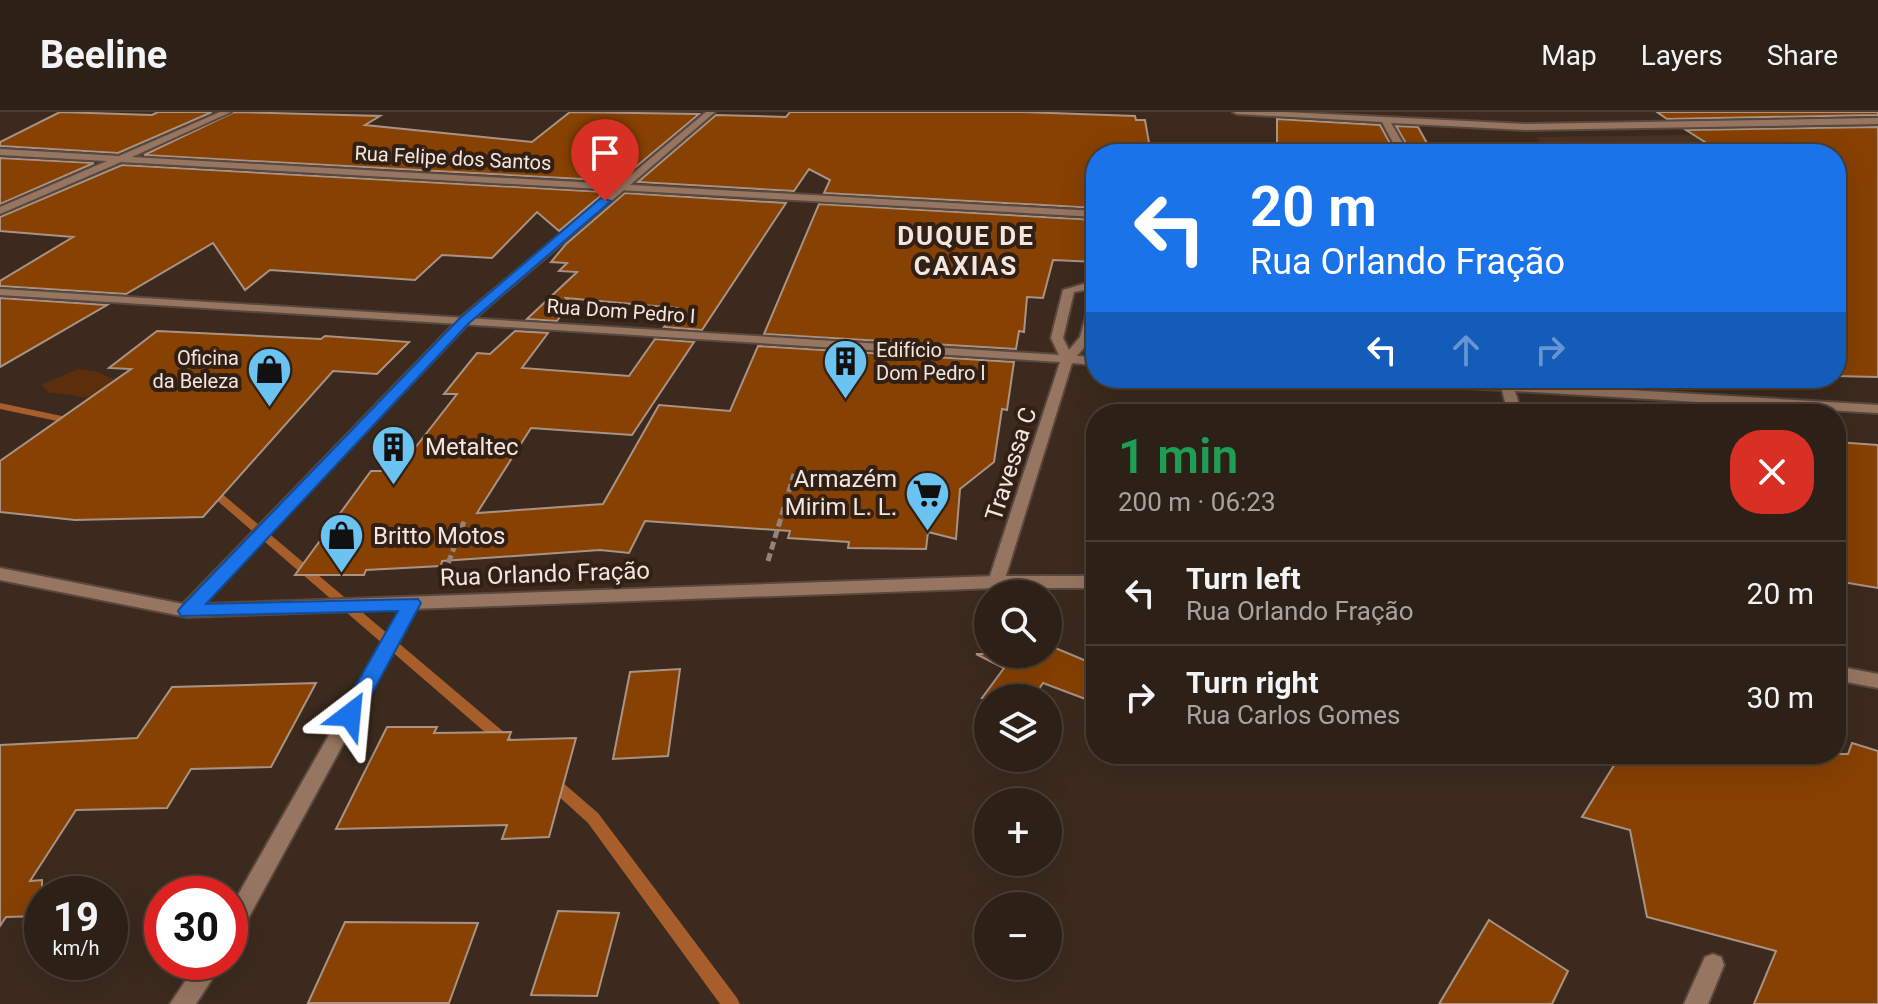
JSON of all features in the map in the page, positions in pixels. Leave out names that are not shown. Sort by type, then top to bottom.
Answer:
[{"type":"street","points":[[0,211],[227,112]]},
{"type":"street","points":[[187,611],[464,321],[711,112]]},
{"type":"street","points":[[1237,112],[1525,127],[1878,121]]},
{"type":"street","points":[[1620,112],[1642,125]]},
{"type":"street","points":[[1386,121],[1399,144]]},
{"type":"street","name":"Rua Felipe dos Santos","points":[[0,152],[1086,213]]},
{"type":"street","name":"Travessa C","points":[[1067,359],[1057,338],[1069,290],[1086,286]]},
{"type":"street","name":"Rua Dom Pedro I","points":[[0,292],[1086,360]]},
{"type":"street","name":"Travessa C","points":[[997,580],[1067,359],[1086,338]]},
{"type":"street","points":[[1578,388],[1806,404]]},
{"type":"street","points":[[1846,407],[1878,409]]},
{"type":"street","name":"Rua Orlando Fração","points":[[0,574],[187,611],[974,583]]},
{"type":"street","name":"Rua Orlando Fração","points":[[1062,582],[1086,582]]},
{"type":"street","points":[[248,898],[412,603]]},
{"type":"street","points":[[1846,675],[1878,681]]},
{"type":"street","points":[[1696,1004],[1713,965]]},
{"type":"street","points":[[182,1004],[199,980]]},
{"type":"path","points":[[764,574],[794,474]]},
{"type":"path","points":[[439,589],[465,519]]},
{"type":"shaded area","points":[[1782,134],[1800,144],[1543,144],[1535,137]]},
{"type":"shaded area","points":[[78,369],[95,371],[120,382],[111,390],[94,397],[50,393],[41,385]]},
{"type":"building","points":[[60,112],[152,115],[158,112],[212,112],[118,153],[0,146],[0,142]]},
{"type":"building","points":[[234,112],[380,116],[365,125],[532,142],[570,112],[699,114],[619,181],[144,155]]},
{"type":"building","points":[[790,112],[1023,112],[1135,116],[1136,120],[1145,120],[1149,144],[1086,144],[1086,207],[824,193],[830,180],[809,169],[794,191],[638,182],[716,115],[786,117]]},
{"type":"building","points":[[1657,112],[1878,112],[1878,115],[1667,119]]},
{"type":"building","points":[[1277,119],[1380,125],[1390,144],[1277,144]]},
{"type":"building","points":[[1396,126],[1418,127],[1427,144],[1406,144]]},
{"type":"building","points":[[1878,127],[1878,377],[1846,376],[1846,144],[1708,144],[1686,130]]},
{"type":"building","points":[[0,158],[94,163],[0,204]]},
{"type":"building","points":[[122,165],[605,192],[559,231],[537,212],[492,258],[442,255],[415,280],[270,270],[245,290],[213,243],[126,294],[0,286],[0,281],[73,237],[0,231],[0,217]]},
{"type":"building","points":[[625,193],[786,203],[702,330],[664,327],[678,308],[566,298],[570,302],[557,321],[527,319],[577,272],[559,271],[567,263],[551,262],[566,244]]},
{"type":"building","points":[[819,204],[1086,219],[1086,262],[1053,260],[1043,298],[1027,297],[1024,332],[1019,331],[1016,349],[764,334]]},
{"type":"building","points":[[0,298],[107,305],[0,367]]},
{"type":"building","points":[[157,331],[409,342],[377,374],[333,371],[203,517],[75,520],[0,512],[0,461],[131,369],[109,368]]},
{"type":"building","points":[[515,331],[548,333],[522,368],[629,376],[655,339],[694,342],[632,435],[531,428],[477,513],[603,504],[659,405],[730,411],[758,346],[1014,362],[1007,410],[1002,409],[994,462],[960,489],[956,539],[928,532],[926,549],[848,548],[849,542],[788,538],[790,531],[645,521],[629,553],[600,550],[442,561],[441,566],[366,570],[364,575],[295,575],[371,471],[397,471],[457,394],[444,394],[477,353],[490,354]]},
{"type":"building","points":[[1846,443],[1878,445],[1878,588],[1846,583]]},
{"type":"building","points":[[1062,651],[1086,661],[1086,699],[1062,690],[1062,684],[992,684],[1004,668],[1062,668]]},
{"type":"building","points":[[680,669],[668,756],[613,759],[630,672]]},
{"type":"building","points":[[316,683],[271,767],[191,769],[167,808],[76,810],[33,876],[24,876],[24,916],[6,917],[0,926],[0,745],[137,738],[172,687]]},
{"type":"building","points":[[387,727],[437,727],[434,733],[511,732],[508,740],[576,738],[549,837],[502,839],[507,825],[336,829]]},
{"type":"building","points":[[1852,743],[1878,751],[1878,1004],[1754,1004],[1776,951],[1647,917],[1630,830],[1582,817],[1615,764],[1846,764]]},
{"type":"building","points":[[558,911],[619,913],[597,996],[531,995]]},
{"type":"building","points":[[1489,920],[1568,971],[1552,1004],[1439,1004]]},
{"type":"building","points":[[345,922],[478,923],[449,1003],[308,1003]]},
{"type":"waterway","points":[[0,406],[76,422]]},
{"type":"waterway","points":[[210,489],[506,742]]},
{"type":"waterway","points":[[550,780],[593,818],[731,1004]]},
{"type":"place","name":"Edifício Dom Pedro I","points":[[845,401]]},
{"type":"place","name":"Oficina da Beleza","points":[[270,409]]},
{"type":"place","name":"Metaltec","points":[[394,486]]},
{"type":"place","name":"Armazém Mirim L. L.","points":[[928,532]]},
{"type":"place","name":"Britto Motos","points":[[342,575]]},
{"type":"district","name":"DUQUE DE CAXIAS","points":[[966,251]]},
{"type":"route","points":[[350,715],[412,603],[187,611],[464,321],[605,201]]}]
